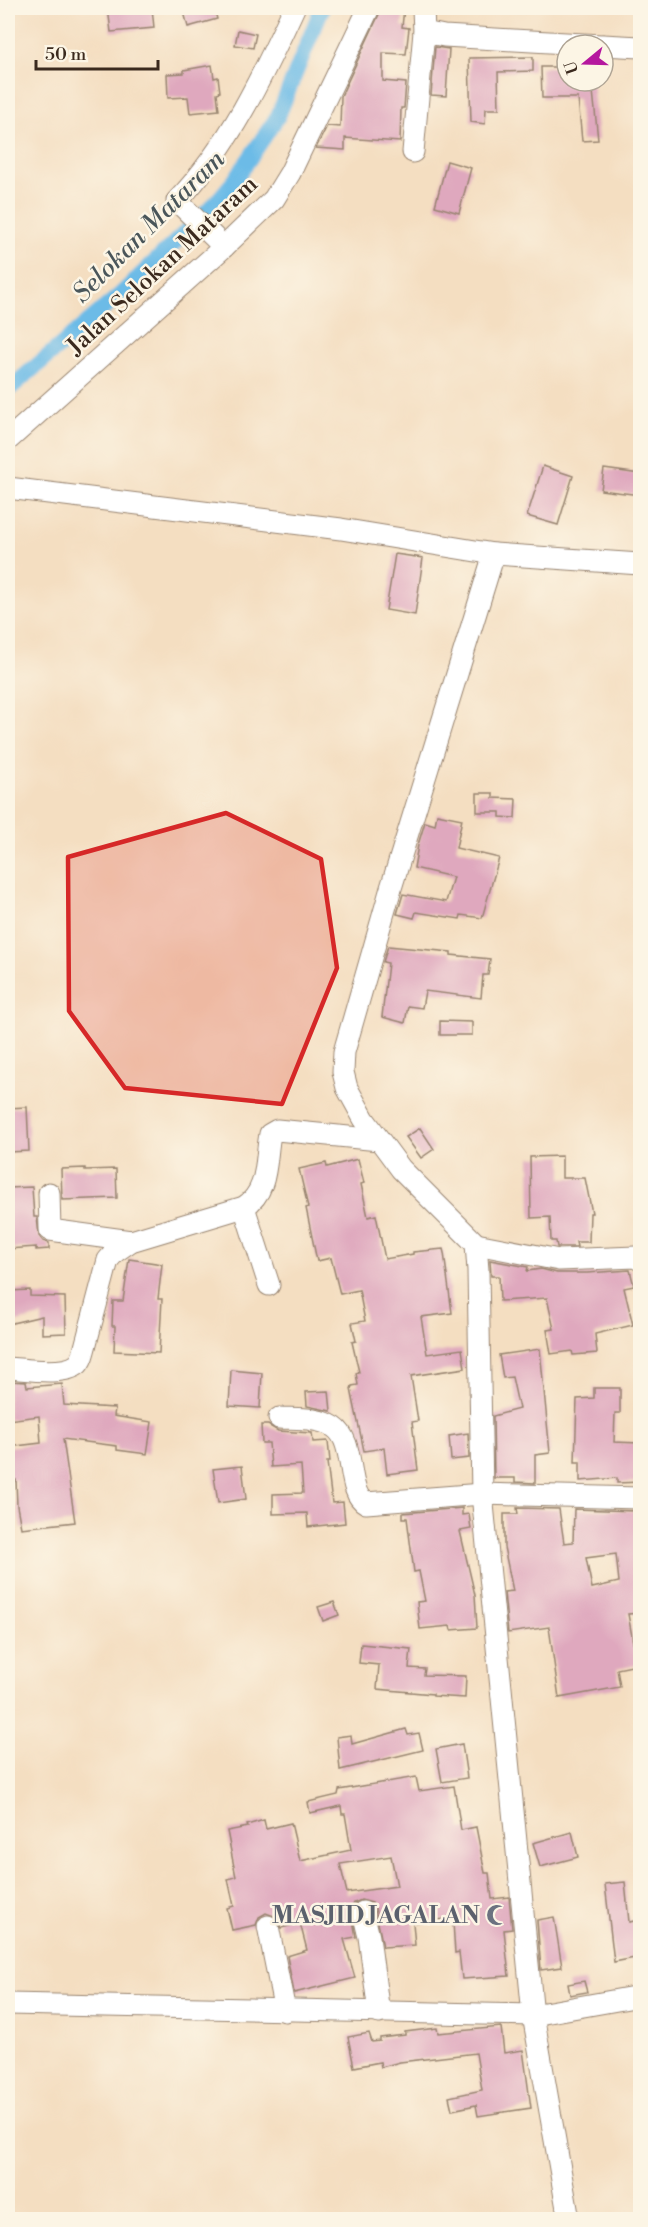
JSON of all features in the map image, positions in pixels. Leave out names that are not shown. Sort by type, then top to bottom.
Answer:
[{"type":"street","points":[[224,247],[177,201],[192,186],[228,136],[294,8]]},
{"type":"street","name":"Jalan Selokan Mataram","points":[[8,440],[224,247],[274,199],[290,173],[369,8]]},
{"type":"street","points":[[413,152],[424,32],[423,8]]},
{"type":"street","points":[[424,32],[444,36],[555,42]]},
{"type":"street","points":[[615,46],[640,47]]},
{"type":"street","points":[[8,488],[340,529],[494,554],[640,564]]},
{"type":"street","points":[[494,554],[391,888],[344,1052],[343,1072],[347,1088],[364,1119],[401,1169],[476,1244],[559,1260],[636,1257],[640,1260]]},
{"type":"street","points":[[8,1368],[67,1369],[79,1363],[108,1260],[131,1240],[243,1207],[254,1201],[264,1178],[270,1134],[277,1130],[379,1140]]},
{"type":"street","points":[[49,1193],[50,1230],[131,1240]]},
{"type":"street","points":[[243,1207],[269,1285]]},
{"type":"street","points":[[476,1244],[482,1494],[533,2015],[569,2220]]},
{"type":"street","points":[[279,1418],[316,1421],[334,1427],[345,1442],[357,1492],[361,1500],[366,1503],[482,1494],[640,1498]]},
{"type":"street","points":[[363,1912],[369,1937],[379,2013]]},
{"type":"street","points":[[268,1926],[285,2011]]},
{"type":"street","points":[[8,2004],[533,2015],[640,1996]]},
{"type":"highlighted area","points":[[226,813],[321,859],[337,968],[282,1104],[125,1088],[69,1011],[68,857]]},
{"type":"building","points":[[108,8],[152,8],[154,28],[111,32]]},
{"type":"building","points":[[183,8],[214,8],[217,19],[188,27]]},
{"type":"building","points":[[382,8],[404,8],[402,27],[409,28],[406,54],[383,53],[383,81],[406,83],[404,108],[401,108],[400,142],[345,138],[345,150],[316,148],[327,126],[340,127],[341,96]]},
{"type":"building","points":[[238,30],[256,34],[253,48],[235,45]]},
{"type":"building","points":[[435,47],[449,49],[446,96],[431,95]]},
{"type":"building","points":[[533,57],[533,71],[498,72],[499,109],[486,109],[485,124],[471,122],[469,58]]},
{"type":"building","points":[[212,65],[214,78],[218,77],[219,110],[190,113],[188,97],[168,98],[167,74],[184,73],[184,70]]},
{"type":"building","points":[[541,67],[555,67],[555,93],[593,93],[598,140],[582,141],[578,98],[542,98]]},
{"type":"building","points":[[447,161],[471,168],[459,213],[435,206]]},
{"type":"building","points":[[543,466],[573,476],[558,525],[527,516]]},
{"type":"building","points":[[604,469],[640,474],[640,495],[601,490]]},
{"type":"building","points":[[395,554],[423,558],[415,615],[386,610]]},
{"type":"building","points":[[477,793],[493,793],[493,798],[516,799],[515,818],[500,817],[500,812],[477,812]]},
{"type":"building","points":[[437,814],[462,819],[456,848],[499,858],[482,918],[461,915],[460,919],[416,912],[414,918],[397,914],[403,894],[446,902],[453,877],[414,868],[425,822],[435,825]]},
{"type":"building","points":[[388,946],[451,952],[451,955],[490,959],[488,975],[483,975],[481,998],[425,991],[422,1008],[408,1006],[405,1023],[382,1017],[388,963],[383,962]]},
{"type":"building","points":[[440,1021],[472,1022],[472,1035],[440,1035]]},
{"type":"building","points":[[27,1107],[29,1151],[8,1152],[8,1108]]},
{"type":"building","points":[[420,1128],[434,1149],[421,1158],[406,1137]]},
{"type":"building","points":[[562,1156],[562,1178],[585,1178],[592,1213],[590,1213],[589,1242],[576,1242],[577,1247],[557,1247],[556,1241],[551,1241],[550,1217],[531,1218],[530,1157]]},
{"type":"building","points":[[358,1159],[364,1183],[361,1184],[368,1217],[376,1215],[385,1259],[413,1254],[413,1252],[443,1249],[444,1253],[452,1313],[421,1317],[427,1354],[462,1349],[465,1368],[411,1376],[418,1421],[412,1422],[418,1470],[387,1474],[384,1448],[364,1451],[351,1389],[352,1386],[358,1385],[356,1373],[359,1372],[352,1342],[356,1341],[352,1323],[365,1321],[359,1290],[340,1294],[331,1258],[317,1261],[306,1208],[308,1207],[299,1169],[326,1163],[327,1167]]},
{"type":"building","points":[[85,1168],[85,1170],[116,1169],[117,1198],[62,1200],[61,1169]]},
{"type":"building","points":[[32,1187],[34,1217],[37,1217],[39,1236],[43,1241],[49,1243],[49,1249],[36,1250],[36,1247],[8,1249],[8,1188]]},
{"type":"building","points":[[129,1259],[162,1264],[158,1299],[162,1299],[159,1353],[114,1351],[113,1301],[123,1301]]},
{"type":"building","points":[[490,1260],[528,1267],[527,1271],[541,1269],[557,1273],[587,1273],[630,1270],[634,1286],[624,1288],[633,1325],[595,1334],[597,1353],[573,1355],[572,1351],[551,1354],[547,1330],[554,1329],[547,1298],[500,1301],[499,1276],[491,1276]]},
{"type":"building","points":[[30,1290],[30,1296],[65,1297],[66,1333],[42,1334],[42,1316],[8,1324],[8,1291]]},
{"type":"building","points":[[540,1349],[550,1453],[535,1455],[535,1483],[515,1482],[515,1478],[494,1478],[493,1416],[519,1409],[512,1377],[503,1378],[499,1355]]},
{"type":"building","points":[[231,1370],[262,1373],[260,1408],[229,1406]]},
{"type":"building","points":[[8,1381],[26,1382],[27,1387],[62,1384],[64,1405],[115,1408],[114,1416],[152,1422],[147,1454],[117,1450],[117,1446],[63,1439],[75,1522],[21,1528],[16,1480],[8,1480],[8,1447],[41,1443],[39,1416],[8,1420]]},
{"type":"building","points":[[594,1388],[620,1388],[620,1413],[615,1413],[614,1442],[640,1443],[640,1482],[617,1483],[617,1478],[580,1481],[580,1462],[575,1462],[577,1399],[594,1398]]},
{"type":"building","points":[[329,1391],[331,1411],[307,1406],[306,1392]]},
{"type":"building","points":[[261,1425],[268,1425],[278,1431],[312,1433],[313,1442],[328,1441],[330,1462],[327,1462],[332,1503],[343,1502],[345,1523],[308,1527],[307,1513],[273,1514],[273,1494],[303,1493],[301,1465],[271,1467],[269,1443],[262,1443]]},
{"type":"building","points":[[468,1433],[469,1458],[451,1460],[449,1436]]},
{"type":"building","points":[[242,1466],[246,1499],[218,1503],[213,1469]]},
{"type":"building","points":[[462,1508],[462,1515],[469,1514],[471,1529],[460,1531],[475,1595],[477,1628],[451,1630],[450,1626],[420,1629],[417,1602],[425,1601],[419,1571],[414,1572],[407,1518],[403,1518],[403,1513]]},
{"type":"building","points":[[517,1508],[559,1509],[564,1543],[573,1542],[574,1509],[636,1511],[640,1545],[640,1613],[628,1614],[637,1665],[617,1669],[620,1687],[559,1698],[549,1627],[508,1633],[504,1592],[513,1591],[504,1547],[504,1514],[518,1514]],"holes":[[[616,1554],[619,1582],[592,1588],[586,1558]]]},
{"type":"building","points":[[334,1602],[339,1615],[323,1621],[318,1607]]},
{"type":"building","points":[[361,1644],[411,1649],[409,1668],[425,1669],[424,1675],[466,1676],[465,1698],[377,1689],[379,1665],[359,1663]]},
{"type":"building","points":[[406,1729],[408,1735],[419,1733],[423,1750],[340,1770],[337,1737],[351,1735],[352,1744]]},
{"type":"building","points":[[462,1744],[467,1778],[442,1782],[436,1749]]},
{"type":"building","points":[[416,1777],[419,1791],[454,1786],[461,1830],[476,1827],[485,1873],[489,1873],[492,1899],[509,1897],[512,1929],[504,1930],[509,1976],[462,1979],[459,1952],[455,1953],[453,1922],[445,1923],[444,1919],[413,1923],[415,1945],[383,1947],[375,1908],[372,1903],[361,1900],[354,1903],[351,1909],[356,1937],[344,1939],[355,1978],[294,1993],[287,1956],[307,1950],[300,1923],[281,1928],[277,1917],[266,1913],[259,1917],[256,1925],[232,1930],[227,1908],[234,1906],[228,1879],[236,1877],[227,1831],[248,1827],[247,1825],[264,1820],[266,1829],[291,1823],[300,1861],[351,1850],[345,1814],[342,1814],[341,1806],[310,1813],[308,1802],[338,1795],[339,1790]],"holes":[[[391,1856],[397,1886],[347,1893],[340,1864]]]},
{"type":"building","points":[[572,1832],[578,1857],[540,1867],[533,1843]]},
{"type":"building","points":[[625,1882],[629,1922],[640,1920],[640,1957],[614,1962],[605,1884]]},
{"type":"building","points":[[554,1917],[562,1967],[541,1970],[537,1920]]},
{"type":"building","points":[[584,1981],[587,1992],[570,1995],[568,1984]]},
{"type":"building","points":[[501,2027],[504,2053],[523,2050],[531,2108],[478,2116],[476,2105],[452,2110],[449,2097],[482,2090],[476,2053],[400,2062],[381,2067],[380,2062],[354,2067],[348,2037],[369,2033],[372,2042],[380,2041],[380,2038],[405,2035],[405,2032],[437,2028],[438,2033]]},
{"type":"waterway","name":"Selokan Mataram","points":[[8,390],[121,294],[214,205],[235,180],[278,116],[322,8]]},
{"type":"place","name":"MASJID JAGALAN","points":[[497,1915]]}]
